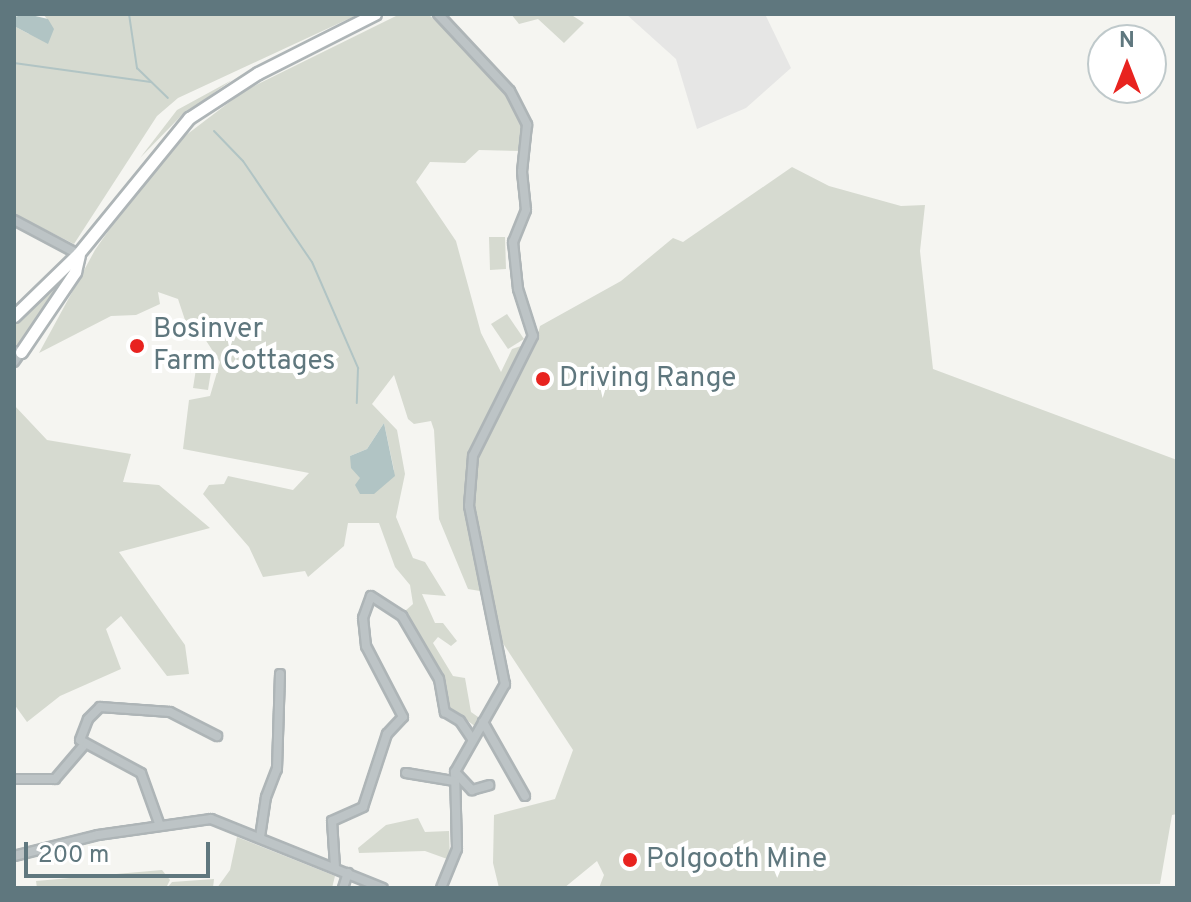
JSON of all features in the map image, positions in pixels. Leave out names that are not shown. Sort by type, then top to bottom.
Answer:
[{"type":"highway","points":[[14,316],[78,254],[189,118],[258,73],[375,14]]},
{"type":"highway","points":[[16,355],[75,272],[78,254]]},
{"type":"street","points":[[438,14],[510,91],[527,125],[522,172],[526,210],[513,242],[518,289],[533,336],[473,456],[469,506],[505,684],[454,776],[457,849],[441,888]]},
{"type":"street","points":[[14,220],[78,254]]},
{"type":"street","points":[[335,867],[332,821],[363,807],[387,734],[403,717],[366,646],[363,618],[371,596],[402,616],[415,646],[439,679],[445,712],[460,721],[472,739]]},
{"type":"street","points":[[260,837],[266,797],[277,769],[280,674]]},
{"type":"street","points":[[160,826],[141,773],[84,745],[81,733],[100,707],[170,712],[217,736]]},
{"type":"street","points":[[483,722],[525,796]]},
{"type":"street","points":[[14,779],[55,779],[84,745]]},
{"type":"street","points":[[406,773],[454,776],[472,790],[489,785]]},
{"type":"street","points":[[14,856],[160,826],[211,819],[383,888]]},
{"type":"street","points":[[343,888],[348,873]]},
{"type":"shaded area","points":[[27,14],[48,19],[54,29],[48,44],[14,26],[14,17]]},
{"type":"shaded area","points":[[43,14],[359,14],[178,98],[157,116],[74,244],[14,214],[14,26],[29,34],[47,19]]},
{"type":"shaded area","points":[[400,14],[428,14],[508,92],[524,126],[524,151],[479,150],[465,163],[430,162],[416,182],[456,241],[481,333],[501,372],[512,349],[536,341],[540,326],[621,281],[673,238],[683,242],[792,167],[829,186],[901,206],[925,205],[920,251],[933,369],[1177,460],[1177,814],[1172,815],[1160,884],[599,888],[604,875],[597,861],[564,888],[499,888],[493,863],[494,815],[555,799],[573,750],[489,622],[480,591],[468,589],[439,519],[431,421],[414,424],[408,419],[394,375],[372,404],[397,430],[405,474],[396,517],[413,558],[425,562],[446,596],[422,594],[435,623],[443,623],[457,641],[451,646],[438,637],[433,643],[453,676],[465,678],[471,712],[481,719],[476,727],[445,704],[442,677],[417,643],[404,612],[413,604],[410,585],[395,567],[379,523],[348,523],[344,546],[308,577],[305,571],[263,577],[249,547],[203,494],[209,485],[224,484],[228,476],[293,490],[309,473],[183,449],[189,400],[210,396],[220,362],[203,336],[191,338],[178,299],[158,292],[160,304],[136,315],[111,316],[39,353],[95,250],[155,164],[177,142],[244,91]],"holes":[[[384,423],[394,470],[361,479],[350,456],[367,449]]]},
{"type":"shaded area","points":[[511,14],[570,14],[584,23],[564,43],[538,19],[519,24]]},
{"type":"shaded area","points":[[626,14],[765,14],[791,68],[746,108],[697,129],[676,59]]},
{"type":"shaded area","points":[[232,80],[180,117],[140,158],[177,110]]},
{"type":"shaded area","points":[[489,237],[505,237],[506,269],[490,270]]},
{"type":"shaded area","points":[[72,268],[26,338],[14,347],[14,322]]},
{"type":"shaded area","points":[[507,314],[524,339],[508,349],[491,324]]},
{"type":"shaded area","points":[[198,356],[213,359],[208,390],[193,388]]},
{"type":"shaded area","points":[[14,405],[47,440],[131,454],[123,482],[159,485],[210,528],[119,552],[185,645],[189,674],[167,676],[121,616],[106,629],[121,669],[60,696],[27,722],[14,704]]},
{"type":"shaded area","points":[[384,423],[395,476],[374,494],[360,494],[355,485],[360,478],[351,468],[350,456],[367,449]]},
{"type":"shaded area","points":[[418,818],[425,832],[449,831],[450,860],[425,851],[359,853],[358,848],[386,825]]},
{"type":"shaded area","points":[[237,837],[335,876],[332,888],[217,888],[230,870]]},
{"type":"shaded area","points":[[162,870],[170,880],[166,888],[37,888],[36,881]]},
{"type":"shaded area","points":[[214,879],[213,888],[167,888],[172,882]]},
{"type":"waterway","points":[[129,14],[137,68],[168,98]]},
{"type":"waterway","points":[[14,63],[151,82]]},
{"type":"waterway","points":[[214,131],[243,161],[312,262],[358,368],[357,403]]},
{"type":"place","name":"Bosinver Farm Cottages","points":[[137,346]]},
{"type":"place","name":"Driving Range","points":[[543,379]]},
{"type":"place","name":"Polgooth Mine","points":[[630,860]]}]
